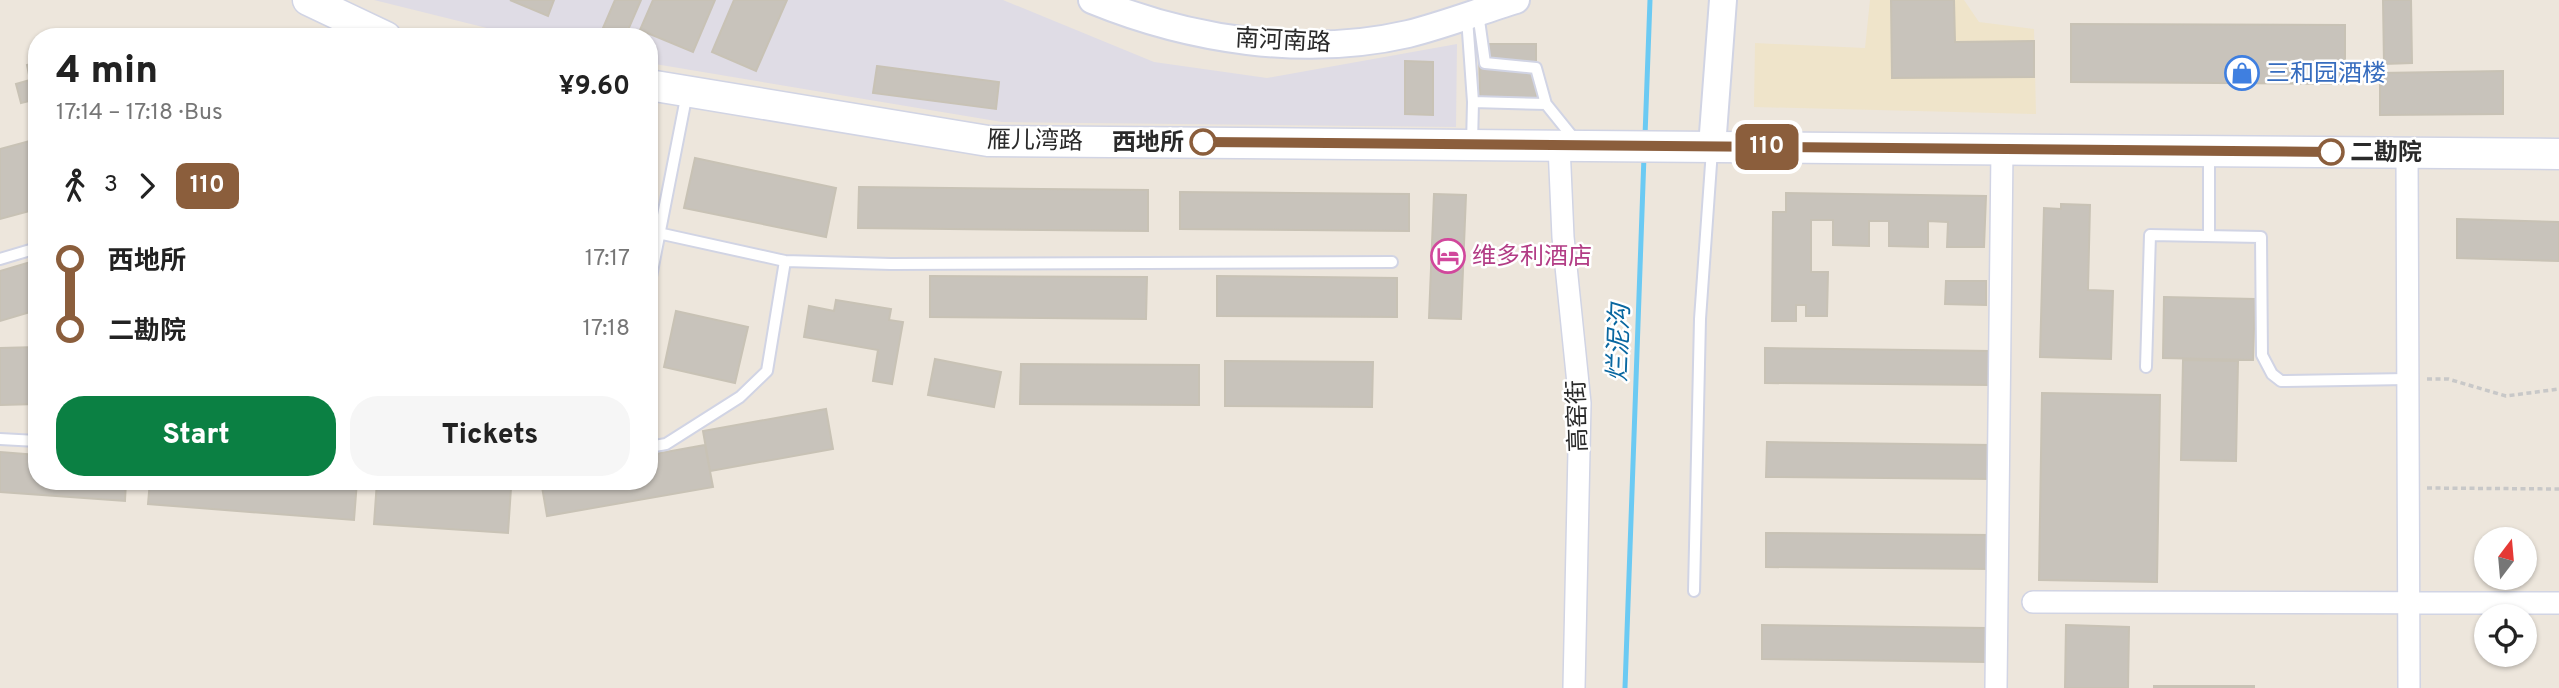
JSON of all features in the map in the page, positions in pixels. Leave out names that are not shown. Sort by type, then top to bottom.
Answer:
[{"type":"main road","points":[[309,0],[367,28]]},
{"type":"main road","name":"雁儿湾路","points":[[658,86],[988,141],[2559,153]]},
{"type":"street","name":"南河南路","points":[[1092,0],[1128,15],[1205,34],[1254,41],[1326,45],[1408,34],[1516,0]]},
{"type":"street","points":[[1704,146],[1723,0]]},
{"type":"street","name":"高窑街","points":[[1574,688],[1580,403],[1563,237],[1582,145]]},
{"type":"street","points":[[1996,688],[2003,149]]},
{"type":"street","points":[[2407,153],[2409,688]]},
{"type":"street","points":[[2033,602],[2559,603]]},
{"type":"lane","points":[[1472,145],[1473,14]]},
{"type":"lane","points":[[1473,14],[1485,63],[1536,68],[1546,104],[1582,145]]},
{"type":"lane","points":[[658,215],[687,91]]},
{"type":"lane","points":[[1473,102],[1546,104]]},
{"type":"lane","points":[[1694,591],[1704,146]]},
{"type":"lane","points":[[2209,151],[2209,236]]},
{"type":"lane","points":[[658,233],[785,261],[891,264],[1392,262]]},
{"type":"lane","points":[[2146,367],[2150,235],[2261,237],[2262,355],[2272,374],[2281,381],[2407,379]]},
{"type":"lane","points":[[0,259],[28,251]]},
{"type":"lane","points":[[658,445],[666,444],[740,397],[767,371],[785,261]]},
{"type":"lane","points":[[0,439],[28,441]]},
{"type":"path","points":[[2407,379],[2448,379],[2506,396],[2559,389]]},
{"type":"path","points":[[2408,488],[2559,489]]},
{"type":"shaded area","points":[[374,0],[1003,0],[1154,62],[1267,78],[1457,44],[1456,127],[1002,122],[658,65],[658,28],[487,28]]},
{"type":"shaded area","points":[[1870,0],[1964,0],[1979,22],[2034,29],[2036,114],[1754,107],[1755,43],[1865,48]]},
{"type":"building","points":[[510,0],[554,0],[548,16]]},
{"type":"building","points":[[615,0],[641,0],[629,28],[603,28]]},
{"type":"building","points":[[653,0],[715,0],[693,52],[658,37],[658,28],[641,28]]},
{"type":"building","points":[[734,0],[787,0],[756,71],[712,52]]},
{"type":"building","points":[[1891,0],[1954,0],[1955,42],[2034,41],[2034,77],[1892,78]]},
{"type":"building","points":[[2383,0],[2411,0],[2412,63],[2384,64]]},
{"type":"building","points":[[2071,24],[2345,25],[2345,84],[2071,82]]},
{"type":"building","points":[[1479,44],[1536,44],[1536,107],[1480,107]]},
{"type":"building","points":[[1405,61],[1433,62],[1433,115],[1405,114]]},
{"type":"building","points":[[877,66],[999,82],[996,109],[873,93]]},
{"type":"building","points":[[2503,71],[2503,114],[2380,115],[2380,73]]},
{"type":"building","points":[[28,81],[28,101],[21,103],[16,84]]},
{"type":"building","points":[[28,141],[28,211],[0,219],[0,149]]},
{"type":"building","points":[[695,158],[836,188],[826,237],[684,208]]},
{"type":"building","points":[[859,187],[1148,190],[1148,231],[858,228]]},
{"type":"building","points":[[1180,192],[1409,194],[1409,231],[1180,229]]},
{"type":"building","points":[[1786,193],[1986,196],[1984,247],[1947,247],[1948,222],[1928,221],[1928,247],[1889,246],[1889,221],[1869,221],[1869,246],[1833,245],[1833,220],[1811,220],[1811,272],[1828,272],[1827,316],[1806,316],[1806,305],[1796,305],[1796,321],[1772,321],[1773,212],[1786,212]]},
{"type":"building","name":"维多利酒店","points":[[1434,194],[1466,195],[1461,319],[1429,318]]},
{"type":"building","points":[[2061,204],[2090,205],[2088,290],[2113,291],[2111,359],[2040,357],[2044,208],[2061,209]]},
{"type":"building","points":[[2457,219],[2559,222],[2559,261],[2457,258]]},
{"type":"building","points":[[28,263],[28,313],[0,321],[0,271]]},
{"type":"building","points":[[930,276],[1147,277],[1146,319],[930,317]]},
{"type":"building","points":[[1217,276],[1397,278],[1397,317],[1217,316]]},
{"type":"building","points":[[1946,281],[1986,281],[1986,305],[1945,304]]},
{"type":"building","points":[[2164,297],[2255,299],[2253,360],[2163,358]]},
{"type":"building","points":[[836,300],[891,309],[889,320],[903,322],[892,384],[873,381],[878,350],[804,337],[809,306],[834,311]]},
{"type":"building","points":[[676,311],[748,327],[735,383],[664,367]]},
{"type":"building","points":[[28,347],[28,404],[0,405],[0,348]]},
{"type":"building","points":[[1765,348],[1990,351],[1989,385],[1765,383]]},
{"type":"building","points":[[935,359],[1001,372],[994,407],[928,395]]},
{"type":"building","points":[[2183,360],[2238,361],[2236,461],[2181,460]]},
{"type":"building","points":[[1225,361],[1373,362],[1372,407],[1225,406]]},
{"type":"building","points":[[1021,364],[1199,365],[1199,405],[1020,404]]},
{"type":"building","points":[[2042,393],[2160,395],[2157,582],[2039,580]]},
{"type":"building","points":[[826,409],[833,449],[710,471],[703,431]]},
{"type":"building","points":[[1767,442],[1991,445],[1991,479],[1766,477]]},
{"type":"building","points":[[705,445],[713,487],[547,516],[543,490],[658,490],[658,453]]},
{"type":"building","points":[[0,452],[28,454],[28,490],[126,490],[125,501],[0,492]]},
{"type":"building","points":[[149,490],[356,490],[354,520],[148,504]]},
{"type":"building","points":[[376,490],[511,490],[508,533],[374,524]]},
{"type":"building","points":[[1766,533],[1990,535],[1990,569],[1766,567]]},
{"type":"building","points":[[1762,625],[1986,628],[1986,662],[1762,659]]},
{"type":"building","points":[[2066,625],[2129,627],[2128,688],[2065,688]]},
{"type":"building","points":[[2254,686],[2254,688],[2154,688]]},
{"type":"waterway","name":"烂泥沟","points":[[1645,136],[1650,0]]},
{"type":"waterway","name":"烂泥沟","points":[[1625,688],[1644,156]]},
{"type":"bus line","name":"110","points":[[1203,142],[2331,152]]},
{"type":"place","name":"三和园酒楼","points":[[2242,73]]},
{"type":"place","name":"西地所","points":[[1203,142]]},
{"type":"place","name":"二勘院","points":[[2331,152]]},
{"type":"place","name":"维多利酒店","points":[[1448,256]]}]
